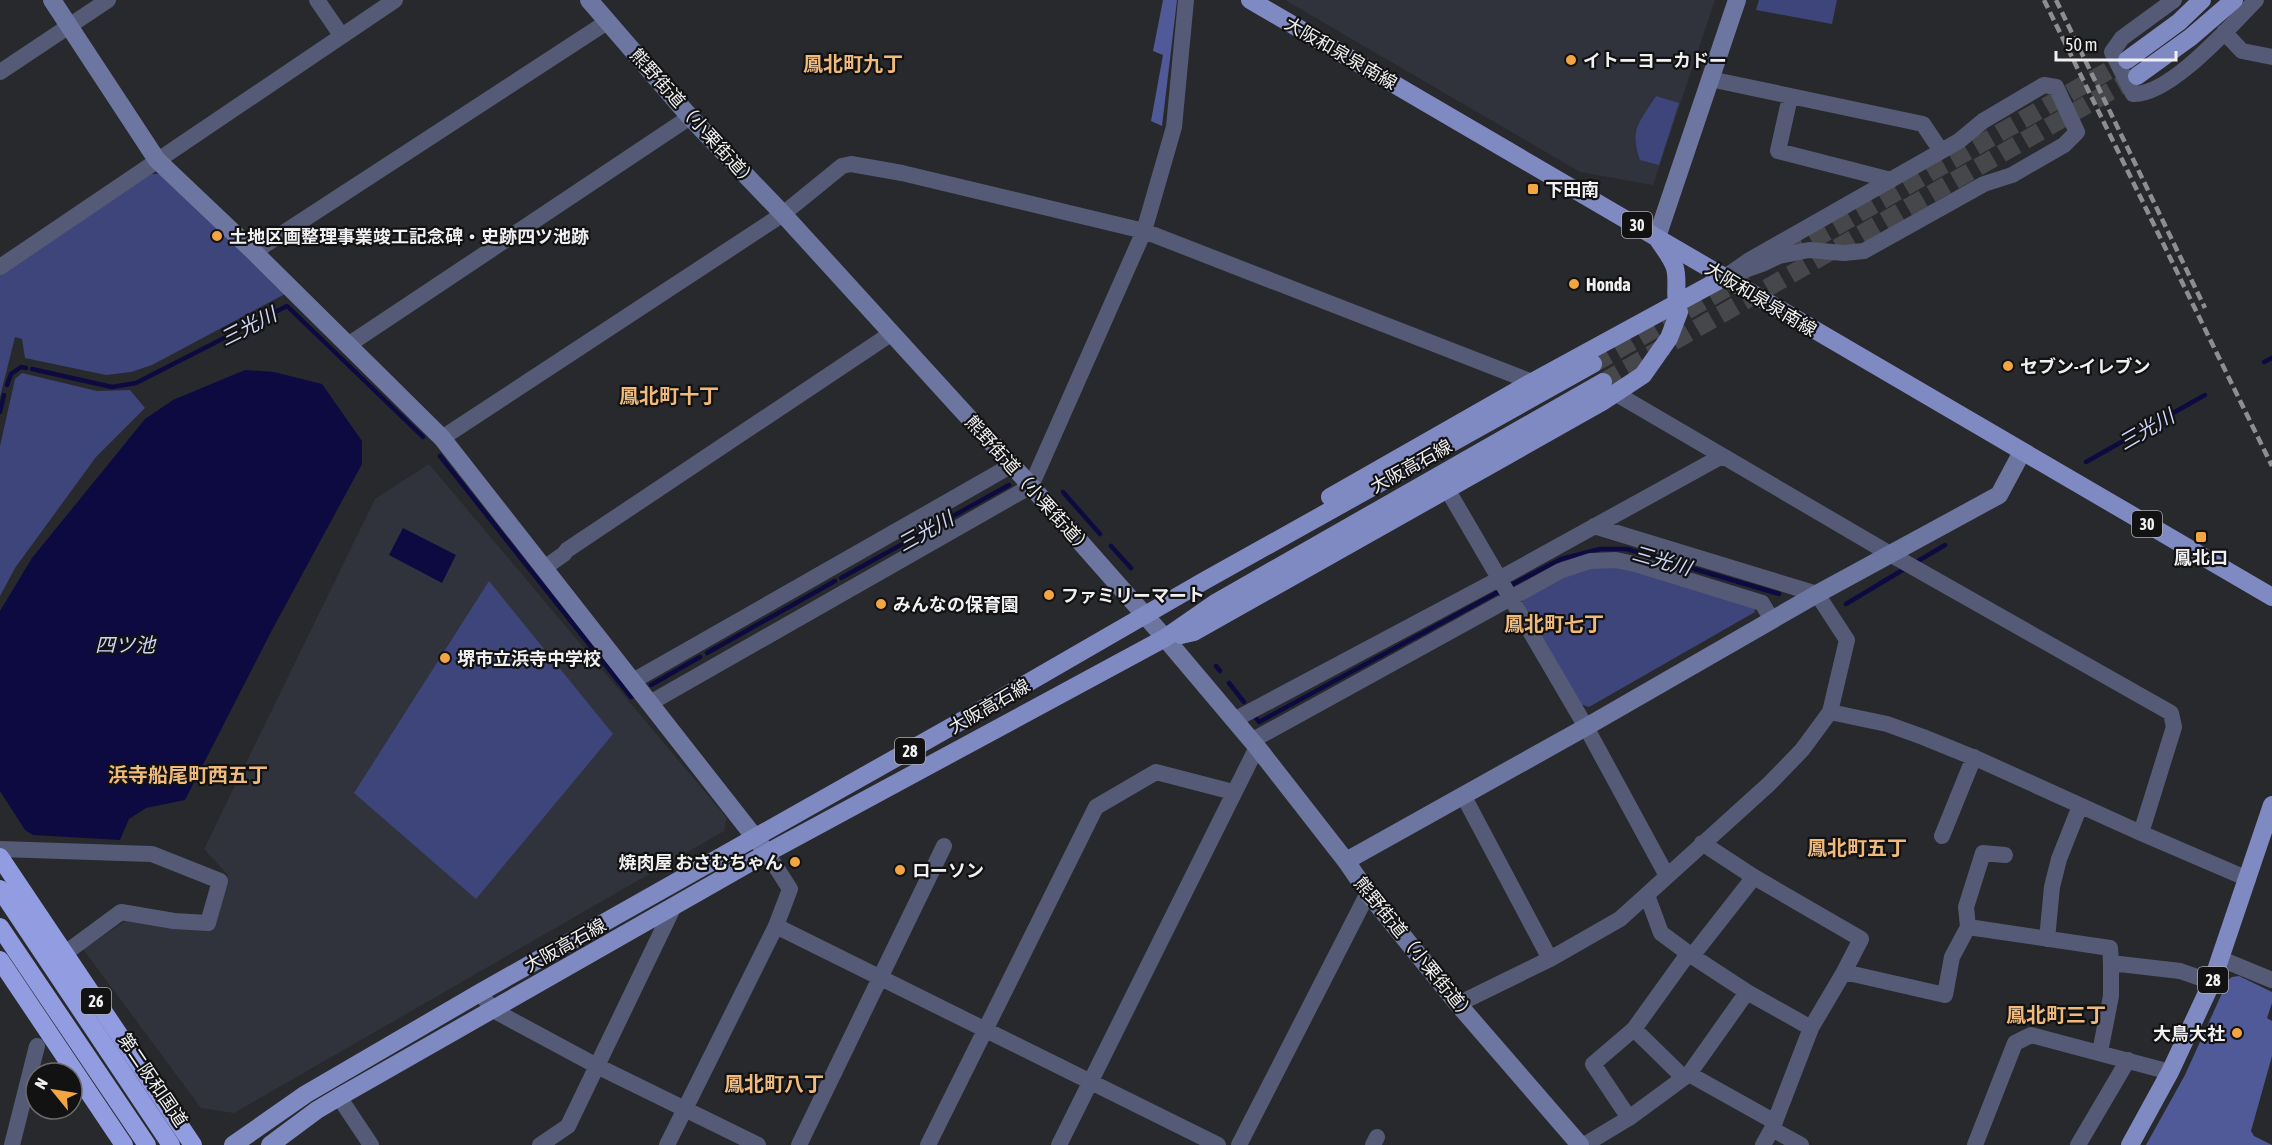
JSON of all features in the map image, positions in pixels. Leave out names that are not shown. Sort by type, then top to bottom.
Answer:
[{"type":"highway","name":"26","points":[[0,857],[193,1145]]},
{"type":"highway","name":"第二阪和国道","points":[[0,889],[171,1145]]},
{"type":"highway","name":"26","points":[[0,927],[147,1145]]},
{"type":"highway","points":[[0,960],[124,1145]]},
{"type":"main road","name":"大阪和泉泉南線","points":[[1250,0],[2272,597]]},
{"type":"main road","points":[[2127,60],[2179,22],[2202,0]]},
{"type":"main road","points":[[2138,76],[2191,37],[2234,0]]},
{"type":"main road","points":[[1165,639],[1194,632],[1447,489],[1609,388],[1642,375],[1669,338],[1679,312],[1676,304],[1675,267],[1657,237]]},
{"type":"main road","points":[[1145,616],[1196,573],[1532,382],[1725,277]]},
{"type":"main road","name":"大阪高石線","points":[[270,1145],[317,1110],[674,906],[762,845],[1145,616],[1593,364]]},
{"type":"main road","name":"大阪高石線","points":[[232,1145],[306,1094],[482,992],[762,845],[1165,639],[1216,602],[1609,388]]},
{"type":"main road","name":"28","points":[[2130,1145],[2170,1072],[2212,982],[2272,805]]},
{"type":"street","points":[[52,0],[157,160],[254,252],[442,438],[762,845],[790,889],[776,926],[667,1145]]},
{"type":"street","points":[[0,72],[108,0]]},
{"type":"street","points":[[317,0],[341,35]]},
{"type":"street","points":[[0,267],[395,0]]},
{"type":"street","name":"熊野街道（小栗街道）","points":[[589,0],[690,117],[783,214],[1012,465],[1165,639],[1254,744],[1346,861],[1368,893],[1458,1004],[1582,1145]]},
{"type":"street","points":[[633,681],[1031,486],[1144,231],[1174,127],[1186,0]]},
{"type":"street","points":[[1657,237],[1737,0]]},
{"type":"street","points":[[2174,0],[2122,38],[2112,52],[2133,94],[2144,94],[2163,85],[2203,55],[2256,0]]},
{"type":"street","points":[[254,252],[607,22]]},
{"type":"street","points":[[2224,32],[2242,51],[2272,57]]},
{"type":"street","points":[[1710,79],[1923,124],[1941,151]]},
{"type":"street","points":[[2044,85],[2056,87],[2077,132],[2064,145],[2012,175],[1984,184],[1864,251],[1844,253],[1809,250],[1779,256],[1725,277],[1748,261],[1959,141],[1983,121],[2044,85]]},
{"type":"street","points":[[1790,97],[1778,151],[1891,180]]},
{"type":"street","points":[[348,345],[690,117]]},
{"type":"street","points":[[442,438],[783,214],[842,166],[851,164],[902,173],[1144,231],[1532,382]]},
{"type":"street","points":[[544,568],[567,550],[891,333]]},
{"type":"street","points":[[1609,388],[1895,557],[2171,713],[2174,727],[2140,833]]},
{"type":"street","points":[[1346,861],[1817,594],[1895,557],[1999,495],[2022,452]]},
{"type":"street","points":[[1059,1145],[1233,792],[1254,744],[1505,589],[1594,526],[1722,456]]},
{"type":"street","points":[[648,700],[838,581],[1012,465]]},
{"type":"street","points":[[1447,489],[1586,727],[1667,876]]},
{"type":"street","points":[[1458,1004],[1551,959],[1620,919],[1769,783],[1794,758],[1830,712],[1847,640],[1817,594],[1594,526]]},
{"type":"street","points":[[1234,720],[1505,589],[1590,561],[1616,560],[1639,565],[1761,603],[1772,620]]},
{"type":"street","points":[[1830,712],[1887,724],[1974,757],[2140,833],[2248,879]]},
{"type":"street","points":[[1942,836],[1974,757]]},
{"type":"street","points":[[928,1145],[1096,807],[1156,772],[1233,792]]},
{"type":"street","points":[[1463,795],[1551,959]]},
{"type":"street","points":[[2047,939],[2052,887],[2059,859],[2080,806]]},
{"type":"street","points":[[1702,843],[1754,877],[1862,939],[1811,1028],[1773,1126],[1763,1145]]},
{"type":"street","points":[[799,1145],[944,846]]},
{"type":"street","points":[[0,849],[152,854],[220,881],[208,922],[174,921],[121,912],[64,954]]},
{"type":"street","points":[[1844,972],[1945,995],[1952,957],[1968,927],[1966,907],[1983,853],[2005,855]]},
{"type":"street","points":[[1629,1118],[1593,1064],[1634,1029],[1690,955],[1754,877]]},
{"type":"street","points":[[1239,1145],[1368,893]]},
{"type":"street","points":[[1647,895],[1661,933],[1747,992],[1811,1028]]},
{"type":"street","points":[[540,1145],[568,1126],[674,906]]},
{"type":"street","points":[[776,926],[1218,1145]]},
{"type":"street","points":[[1968,927],[2110,948],[2111,996],[2100,1052]]},
{"type":"street","points":[[2221,960],[2272,980]]},
{"type":"street","points":[[2111,963],[2180,971],[2212,982]]},
{"type":"street","points":[[482,992],[491,1010],[597,1066],[758,1145]]},
{"type":"street","points":[[1582,1145],[1629,1118],[1686,1076],[1747,992]]},
{"type":"street","points":[[1634,1029],[1686,1076],[1773,1126],[1801,1145]]},
{"type":"street","points":[[1975,1145],[2015,1043],[2031,1035],[2170,1072]]},
{"type":"street","points":[[12,1145],[37,1046]]},
{"type":"street","points":[[2078,1145],[2128,1059]]},
{"type":"street","points":[[339,1097],[371,1145]]},
{"type":"shaded area","points":[[1163,0],[1177,0],[1162,126],[1151,121],[1163,55],[1153,51]]},
{"type":"shaded area","points":[[1285,0],[1715,0],[1653,185],[1580,172]]},
{"type":"shaded area","points":[[1759,0],[1837,0],[1832,24],[1756,10]]},
{"type":"shaded area","points":[[1656,96],[1679,103],[1659,165],[1640,160],[1636,141],[1638,126]]},
{"type":"shaded area","points":[[151,174],[160,174],[285,294],[152,365],[131,372],[106,375],[25,358],[22,339],[15,337],[0,397],[0,275]]},
{"type":"shaded area","points":[[22,373],[97,391],[130,390],[145,408],[96,457],[15,568],[0,596],[0,446],[15,379]]},
{"type":"shaded area","name":"堺市立浜寺中学校","points":[[429,464],[727,818],[724,831],[234,1113],[201,1108],[83,949],[127,920],[213,929],[228,875],[204,849],[375,499]]},
{"type":"shaded area","points":[[1616,565],[1753,604],[1755,612],[1589,707],[1580,704],[1522,602],[1524,596],[1590,566]]},
{"type":"shaded area","points":[[489,581],[613,734],[476,899],[354,793]]},
{"type":"shaded area","name":"大鳥大社","points":[[2239,976],[2272,992],[2272,1003],[2267,1018],[2272,1021],[2272,1056],[2251,1131],[2254,1136],[2272,1145],[2146,1145],[2185,1075],[2228,980]]},
{"type":"water","name":"四ツ池","points":[[245,370],[274,372],[322,384],[362,441],[362,464],[271,632],[185,800],[146,808],[129,819],[120,840],[33,835],[25,830],[0,791],[0,611],[32,558],[145,419],[173,400]]},
{"type":"water","points":[[403,528],[456,555],[442,583],[389,555]]},
{"type":"waterway","name":"三光川","points":[[32,369],[112,387],[136,383],[287,306],[423,437]]},
{"type":"waterway","name":"三光川","points":[[2264,362],[2272,358]]},
{"type":"waterway","name":"三光川","points":[[7,385],[11,374],[21,367],[26,368]]},
{"type":"waterway","name":"三光川","points":[[0,412],[4,395]]},
{"type":"waterway","name":"三光川","points":[[2086,462],[2205,395]]},
{"type":"waterway","name":"三光川","points":[[440,456],[631,697],[633,696]]},
{"type":"waterway","name":"三光川","points":[[841,578],[1009,485]]},
{"type":"waterway","name":"三光川","points":[[1063,492],[1100,534]]},
{"type":"waterway","name":"三光川","points":[[1913,564],[1945,545]]},
{"type":"waterway","name":"三光川","points":[[1111,546],[1131,568]]},
{"type":"waterway","name":"三光川","points":[[1513,584],[1561,559],[1600,549],[1627,549],[1779,594]]},
{"type":"waterway","name":"三光川","points":[[1846,604],[1906,568]]},
{"type":"waterway","name":"三光川","points":[[707,653],[835,581]]},
{"type":"waterway","name":"三光川","points":[[1256,718],[1259,722],[1500,591]]},
{"type":"waterway","name":"三光川","points":[[651,685],[700,657]]},
{"type":"waterway","name":"三光川","points":[[1216,666],[1220,671]]},
{"type":"waterway","name":"三光川","points":[[1229,683],[1244,702]]},
{"type":"tunnel","points":[[1788,254],[2127,60]]},
{"type":"tunnel","points":[[1603,382],[2137,76]]},
{"type":"tunnel","points":[[1593,364],[1748,276]]},
{"type":"railway","points":[[2044,0],[2272,466]]},
{"type":"railway","points":[[2056,0],[2205,308]]},
{"type":"place","name":"イトーヨーカドー","points":[[1571,60]]},
{"type":"place","name":"下田南","points":[[1533,189]]},
{"type":"place","name":"土地区画整理事業竣工記念碑・史跡四ツ池跡","points":[[217,236]]},
{"type":"place","name":"Honda","points":[[1574,284]]},
{"type":"place","name":"セブン-イレブン","points":[[2008,366]]},
{"type":"place","name":"鳳北口","points":[[2201,537]]},
{"type":"place","name":"ファミリーマート","points":[[1049,595]]},
{"type":"place","name":"みんなの保育園","points":[[881,604]]},
{"type":"place","name":"堺市立浜寺中学校","points":[[445,658]]},
{"type":"place","name":"焼肉屋 おさむちゃん","points":[[795,862]]},
{"type":"place","name":"ローソン","points":[[900,870]]},
{"type":"place","name":"大鳥大社","points":[[2237,1033]]},
{"type":"district","name":"鳳北町九丁","points":[[853,63]]},
{"type":"district","name":"鳳北町十丁","points":[[669,395]]},
{"type":"district","name":"鳳北町七丁","points":[[1554,623]]},
{"type":"district","name":"浜寺船尾町西五丁","points":[[188,774]]},
{"type":"district","name":"鳳北町五丁","points":[[1857,847]]},
{"type":"district","name":"鳳北町三丁","points":[[2056,1014]]},
{"type":"district","name":"鳳北町八丁","points":[[774,1083]]}]
